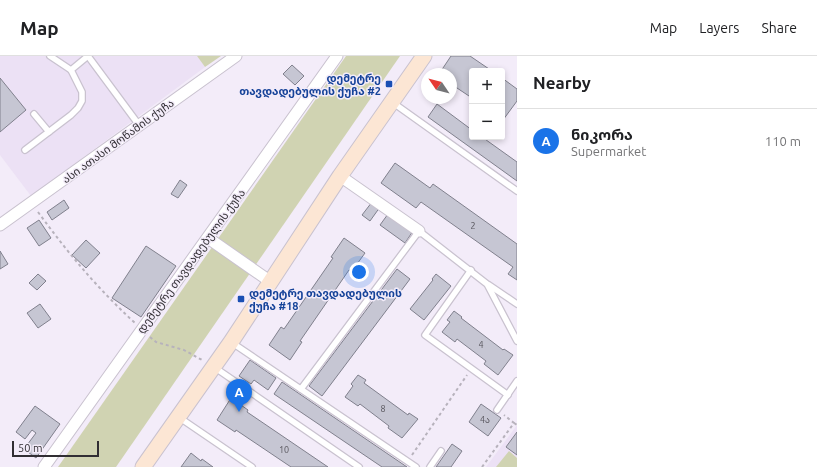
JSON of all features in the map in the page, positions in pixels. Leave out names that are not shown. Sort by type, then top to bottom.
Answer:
[{"type":"main road","points":[[143,467],[214,367],[340,176],[424,56]]},
{"type":"street","name":"ასი ათასი მოწამის ქუჩა","points":[[0,225],[236,56]]},
{"type":"street","name":"დემეტრე თავდადებულის ქუჩა","points":[[44,467],[337,56]]},
{"type":"street","points":[[340,176],[419,231]]},
{"type":"street","points":[[208,238],[271,282]]},
{"type":"lane","points":[[25,150],[71,115],[82,101],[82,92],[72,70],[50,56]]},
{"type":"lane","points":[[72,70],[88,56],[138,125]]},
{"type":"lane","points":[[392,102],[517,191]]},
{"type":"lane","points":[[34,114],[49,132]]},
{"type":"lane","points":[[301,389],[419,231],[471,270],[487,284],[517,304]]},
{"type":"lane","points":[[471,270],[425,335],[508,395]]},
{"type":"lane","points":[[487,284],[517,340]]},
{"type":"lane","points":[[231,342],[416,467]]},
{"type":"lane","points":[[214,367],[359,467]]},
{"type":"lane","points":[[497,410],[517,381]]},
{"type":"lane","points":[[178,417],[252,467]]},
{"type":"lane","points":[[430,467],[441,451]]},
{"type":"path","points":[[31,203],[81,268],[108,299],[142,330],[156,342],[184,350],[214,367]]},
{"type":"path","points":[[408,461],[472,369]]},
{"type":"path","points":[[497,410],[517,426]]},
{"type":"path","points":[[482,467],[514,423]]},
{"type":"shaded area","points":[[0,56],[197,56],[205,67],[31,196],[0,155]]},
{"type":"shaded area","points":[[517,425],[517,467],[486,467]]},
{"type":"green space","points":[[197,56],[221,56],[205,67]]},
{"type":"green space","points":[[346,56],[400,56],[116,467],[58,467]]},
{"type":"green space","points":[[509,451],[517,458],[517,467],[496,467]]},
{"type":"building","points":[[451,56],[470,56],[488,68],[469,68],[469,96],[457,88],[457,68],[443,68]]},
{"type":"building","points":[[292,65],[304,76],[295,85],[283,74]]},
{"type":"building","points":[[0,78],[26,110],[0,132]]},
{"type":"building","points":[[505,80],[517,89],[517,101],[505,117]]},
{"type":"building","points":[[437,104],[469,128],[469,140],[486,140],[517,162],[517,181],[428,117]]},
{"type":"building","points":[[395,163],[430,188],[433,184],[517,244],[517,280],[508,274],[513,267],[421,202],[416,208],[381,183]]},
{"type":"building","points":[[180,180],[187,185],[178,198],[171,194]]},
{"type":"building","points":[[64,200],[69,208],[52,220],[47,212]]},
{"type":"building","points":[[372,202],[380,207],[370,221],[362,215]]},
{"type":"building","points":[[388,214],[413,231],[405,243],[380,225]]},
{"type":"building","points":[[39,220],[51,238],[39,246],[27,228]]},
{"type":"building","points":[[344,238],[365,253],[352,271],[349,270],[300,341],[302,342],[290,360],[269,345],[281,327],[284,329],[333,258],[331,257]]},
{"type":"building","points":[[86,240],[100,253],[86,268],[72,255]]},
{"type":"building","points":[[146,246],[176,266],[141,317],[112,298]]},
{"type":"building","points":[[0,251],[8,264],[0,269]]},
{"type":"building","points":[[397,269],[410,279],[322,396],[309,386]]},
{"type":"building","points":[[38,274],[46,281],[37,290],[29,283]]},
{"type":"building","points":[[436,274],[451,286],[424,320],[410,309]]},
{"type":"building","points":[[40,304],[51,319],[38,328],[27,313]]},
{"type":"building","points":[[454,311],[503,350],[504,349],[513,355],[498,375],[484,364],[486,361],[457,339],[455,342],[442,332],[450,322],[447,320]]},
{"type":"building","points":[[250,360],[276,378],[268,390],[254,380],[251,384],[239,376]]},
{"type":"building","points":[[358,375],[366,380],[364,383],[408,415],[409,413],[418,419],[402,438],[360,404],[358,406],[345,397],[353,386],[351,384]]},
{"type":"building","points":[[282,382],[407,467],[382,467],[274,394]]},
{"type":"building","points":[[231,398],[248,410],[247,412],[328,467],[291,467],[236,430],[235,432],[217,420]]},
{"type":"building","points":[[481,404],[501,418],[488,436],[469,422]]},
{"type":"building","points":[[35,406],[60,424],[36,458],[24,449],[36,433],[32,430],[25,439],[16,432]]},
{"type":"building","points":[[517,432],[517,455],[506,447]]},
{"type":"building","points":[[452,444],[462,451],[451,467],[436,467]]},
{"type":"building","points":[[191,453],[201,461],[202,459],[213,467],[181,467]]},
{"type":"place","name":"დემეტრე თავდადებულის ქუჩა #2","points":[[389,84]]},
{"type":"place","name":"დემეტრე თავდადებულის ქუჩა #18","points":[[241,299]]},
{"type":"place","name":"ნიკორა","points":[[239,412]]}]
